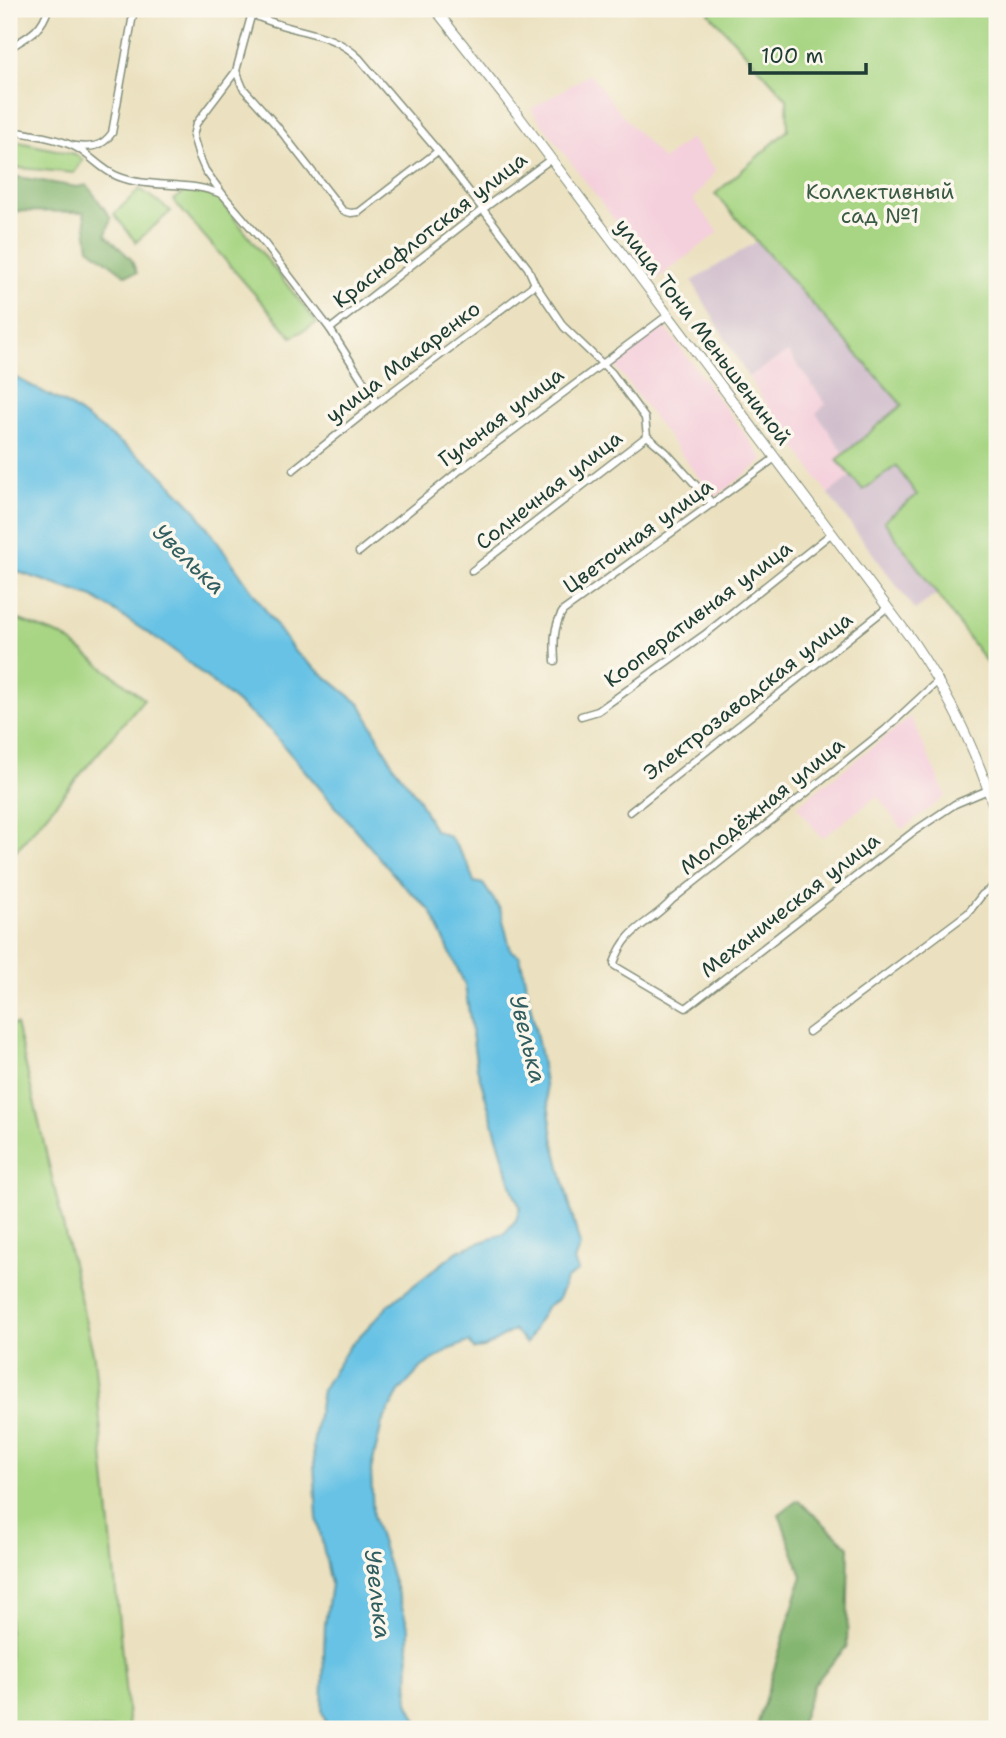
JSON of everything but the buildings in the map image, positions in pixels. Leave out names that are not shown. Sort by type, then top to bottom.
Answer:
[{"type":"main road","name":"улица Тони Меньшениной","points":[[435,9],[888,607],[939,680],[965,732],[997,819]]},
{"type":"street","points":[[9,48],[34,33],[45,21],[48,9]]},
{"type":"street","points":[[9,131],[75,146],[98,146],[107,141],[112,132],[134,9]]},
{"type":"street","points":[[236,9],[253,11],[348,46],[438,151],[483,209],[528,268],[535,284],[565,327],[612,373],[645,418],[647,436],[666,452],[713,504]]},
{"type":"street","points":[[253,11],[236,71],[197,124],[193,136],[205,170],[330,329],[377,403]]},
{"type":"street","points":[[236,71],[243,88],[276,125],[343,211],[359,212],[438,151]]},
{"type":"street","points":[[75,146],[115,176],[134,181],[194,186],[224,196]]},
{"type":"street","name":"Краснофлотская улица","points":[[330,329],[551,159]]},
{"type":"street","name":"улица Макаренко","points":[[293,470],[535,284]]},
{"type":"street","name":"Гульная улица","points":[[359,552],[460,470],[600,363],[668,315]]},
{"type":"street","name":"Солнечная улица","points":[[472,570],[647,436]]},
{"type":"street","name":"Цветочная улица","points":[[555,661],[554,638],[557,621],[563,611],[775,458]]},
{"type":"street","name":"Кооперативная улица","points":[[581,716],[598,712],[693,643],[832,533]]},
{"type":"street","name":"Электрозаводская улица","points":[[630,812],[888,607]]},
{"type":"street","name":"Молодёжная улица","points":[[614,965],[620,946],[633,931],[663,910],[886,729],[939,680]]},
{"type":"street","name":"Механическая улица","points":[[614,965],[686,1008],[913,831],[955,804],[988,790]]},
{"type":"street","points":[[809,1032],[968,913],[982,895],[997,884]]},
{"type":"shaded area","points":[[590,74],[622,115],[663,160],[690,138],[716,170],[693,200],[719,232],[658,278],[531,109]]},
{"type":"shaded area","points":[[756,242],[902,406],[844,453],[816,413],[826,404],[788,352],[748,377],[692,281]]},
{"type":"shaded area","points":[[664,326],[764,460],[714,498],[613,363]]},
{"type":"shaded area","points":[[788,352],[826,404],[816,413],[844,453],[837,460],[851,476],[828,494],[748,377]]},
{"type":"shaded area","points":[[895,465],[917,495],[884,521],[937,594],[915,610],[828,494],[851,476],[863,490]]},
{"type":"shaded area","points":[[911,717],[946,796],[902,829],[877,796],[822,838],[797,806]]},
{"type":"green space","name":"Коллективный сад №1","points":[[714,9],[997,9],[997,677],[884,521],[917,495],[896,466],[863,490],[837,460],[902,405],[715,194],[788,130],[787,99],[709,13]]},
{"type":"green space","points":[[9,140],[75,154],[83,160],[74,173],[9,167]]},
{"type":"green space","points":[[18,177],[77,187],[87,185],[111,218],[106,235],[131,259],[137,273],[125,275],[89,248],[84,212],[9,211],[9,178]]},
{"type":"green space","points":[[140,189],[171,211],[136,242],[114,214]]},
{"type":"green space","points":[[187,190],[216,195],[317,323],[292,337],[173,200]]},
{"type":"green space","points":[[9,616],[64,637],[144,699],[9,859]]},
{"type":"green space","points":[[16,1024],[94,1357],[129,1729],[9,1729],[9,1026]]},
{"type":"green space","points":[[798,1500],[849,1547],[847,1646],[814,1684],[799,1729],[756,1729],[802,1576],[779,1514]]},
{"type":"water","name":"Увелька","points":[[9,374],[70,406],[154,467],[193,507],[295,652],[361,705],[393,765],[417,796],[434,830],[450,837],[468,864],[474,882],[483,884],[500,909],[511,951],[520,956],[540,1052],[554,1143],[580,1246],[574,1261],[578,1271],[566,1280],[558,1299],[546,1307],[526,1344],[514,1330],[484,1348],[474,1349],[469,1342],[450,1349],[422,1367],[399,1392],[382,1423],[371,1470],[373,1516],[409,1629],[408,1702],[421,1729],[328,1729],[322,1711],[325,1624],[331,1584],[317,1518],[313,1445],[322,1390],[349,1347],[390,1304],[458,1251],[505,1233],[516,1220],[520,1207],[477,1068],[465,985],[431,911],[401,883],[270,730],[172,649],[93,597],[9,569]]}]
